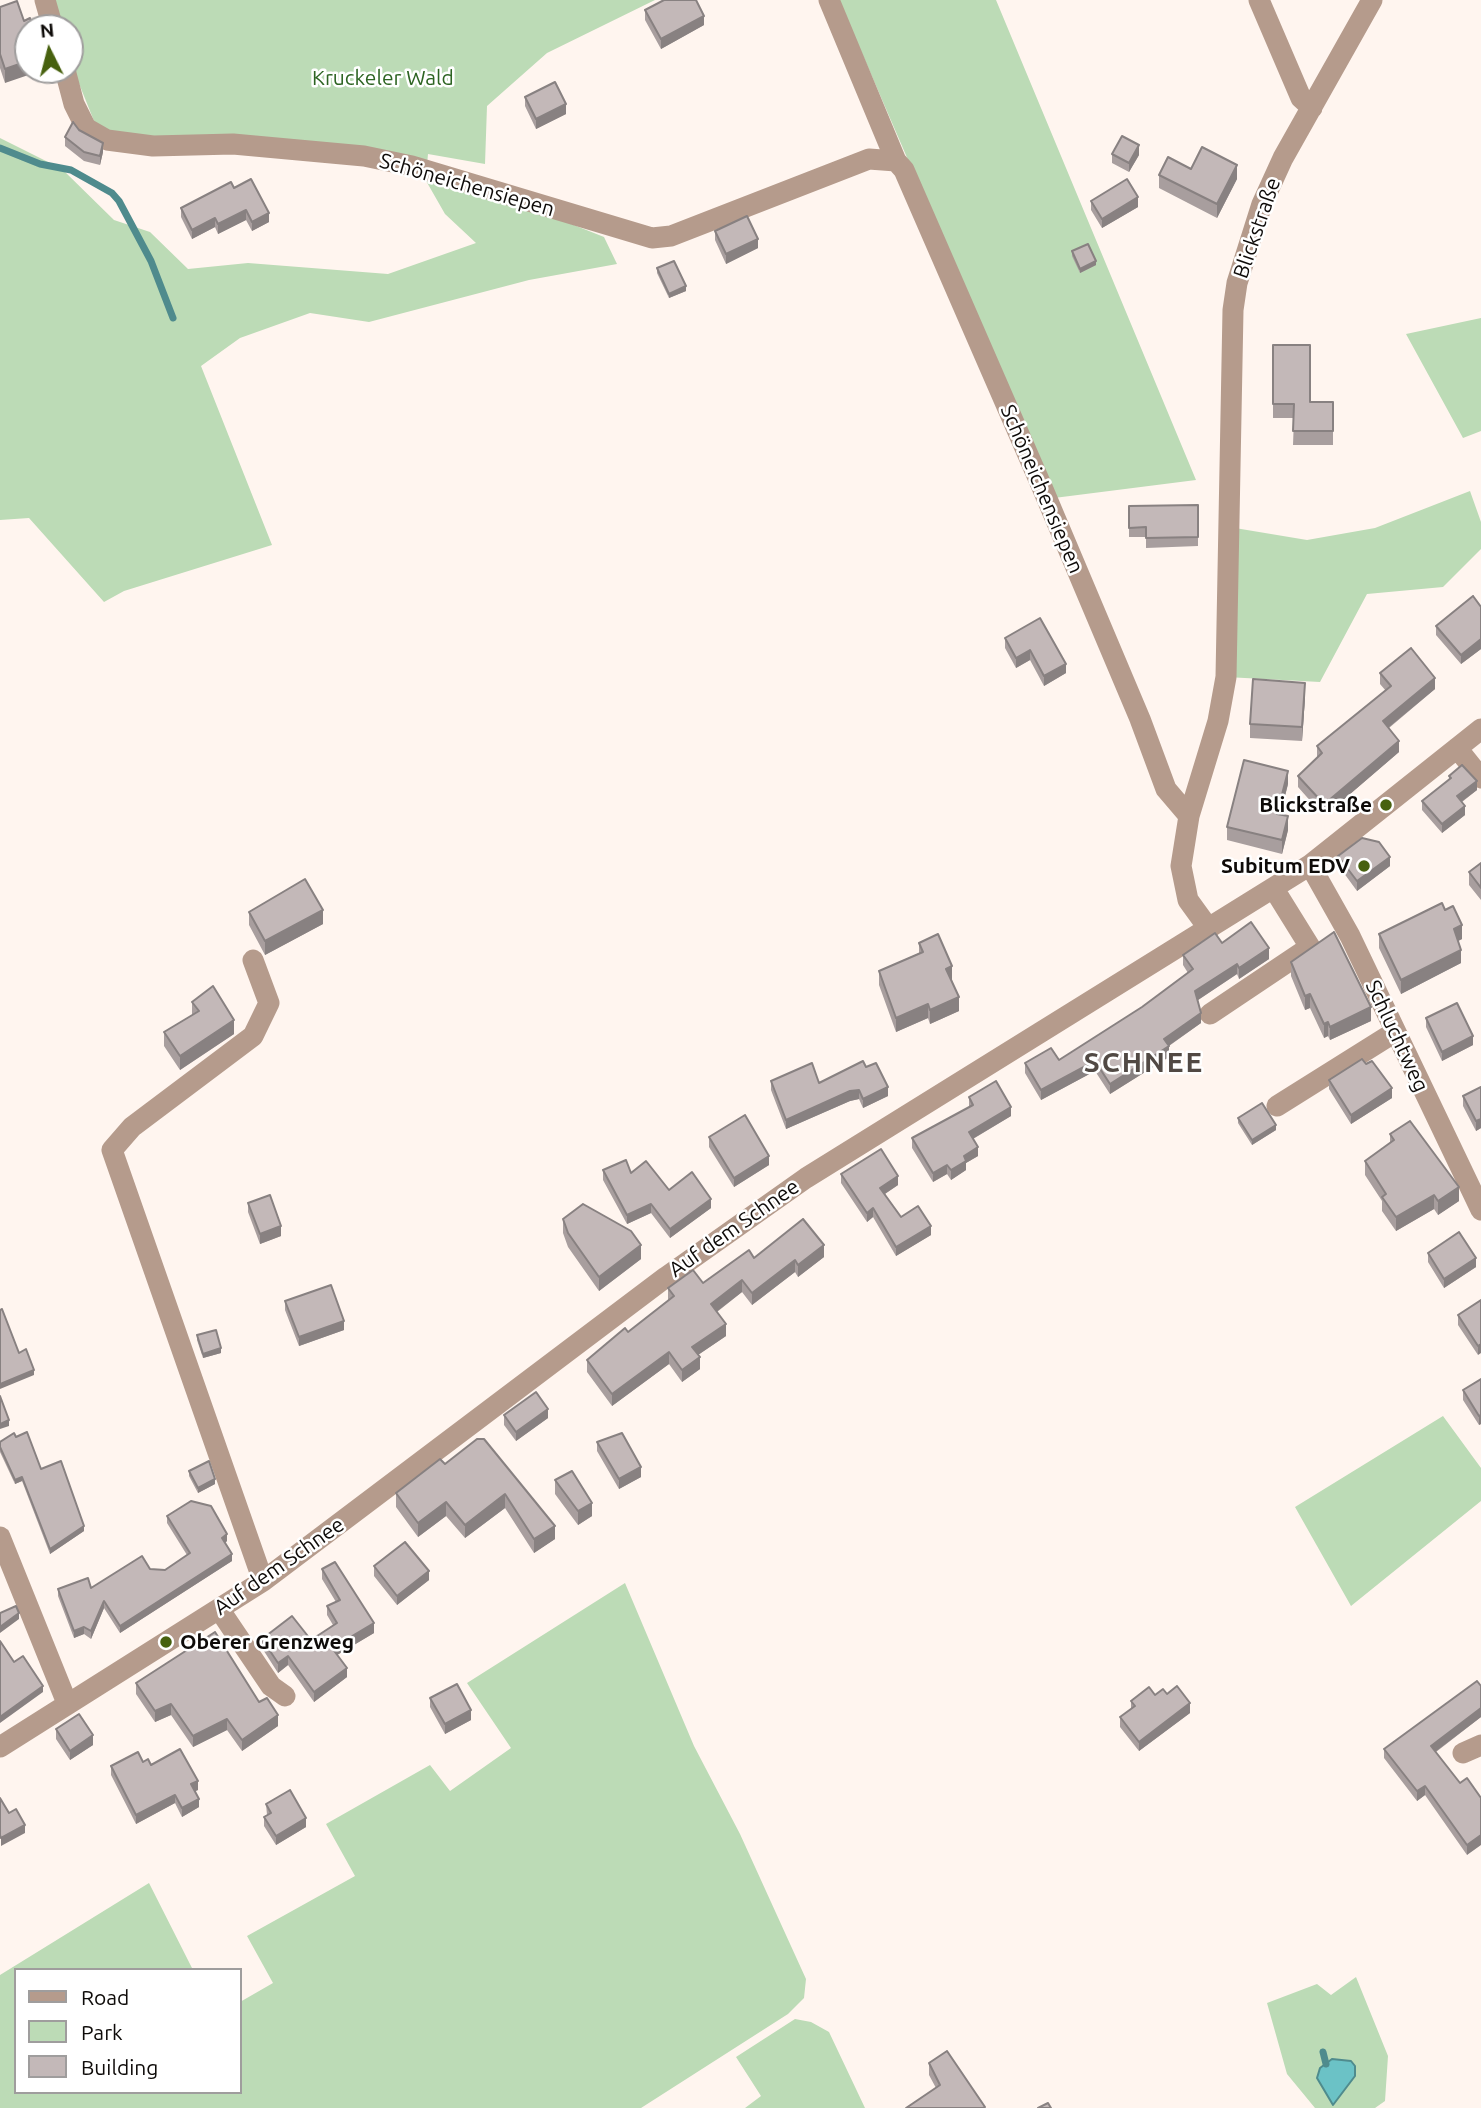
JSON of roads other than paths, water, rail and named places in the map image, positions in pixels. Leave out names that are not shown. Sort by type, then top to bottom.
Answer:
[{"type":"street","name":"Schöneichensiepen","points":[[830,0],[896,160],[904,170],[1047,499],[1140,719],[1166,789],[1189,816]]},
{"type":"street","points":[[1259,0],[1301,98],[1312,108]]},
{"type":"street","name":"Blickstraße","points":[[1209,929],[1188,900],[1181,866],[1189,816],[1217,721],[1226,677],[1233,310],[1237,283],[1262,204],[1372,0]]},
{"type":"street","name":"Schöneichensiepen","points":[[69,84],[74,104],[86,128],[107,140],[153,146],[233,144],[364,156],[412,166],[652,238],[671,236],[869,159],[896,160]]},
{"type":"street","name":"Auf dem Schnee","points":[[0,1747],[263,1581],[666,1277],[806,1178],[1310,865],[1481,729]]},
{"type":"street","points":[[1457,748],[1481,778]]},
{"type":"street","name":"Schluchtweg","points":[[1310,865],[1350,936],[1481,1210]]},
{"type":"street","points":[[1210,1014],[1310,947],[1274,889]]},
{"type":"street","points":[[253,960],[269,1003],[253,1036],[132,1127],[113,1150],[263,1581]]},
{"type":"street","points":[[1277,1106],[1395,1032]]},
{"type":"street","points":[[0,1537],[67,1703]]},
{"type":"street","points":[[219,1609],[271,1686],[285,1696]]},
{"type":"water","points":[[1332,2059],[1351,2061],[1355,2066],[1355,2076],[1333,2105],[1317,2078],[1320,2068]]},
{"type":"waterway","points":[[0,148],[40,164],[71,170],[112,193],[151,261],[173,318]]},
{"type":"waterway","points":[[1323,2052],[1326,2064]]},
{"type":"place","name":"Blickstraße","points":[[1386,805]]},
{"type":"place","name":"Subitum EDV","points":[[1364,866]]},
{"type":"place","name":"Oberer Grenzweg","points":[[166,1642]]},
{"type":"district","name":"SCHNEE","points":[[1144,1063]]},
{"type":"park label","name":"Kruckeler Wald","points":[[383,78]]}]
